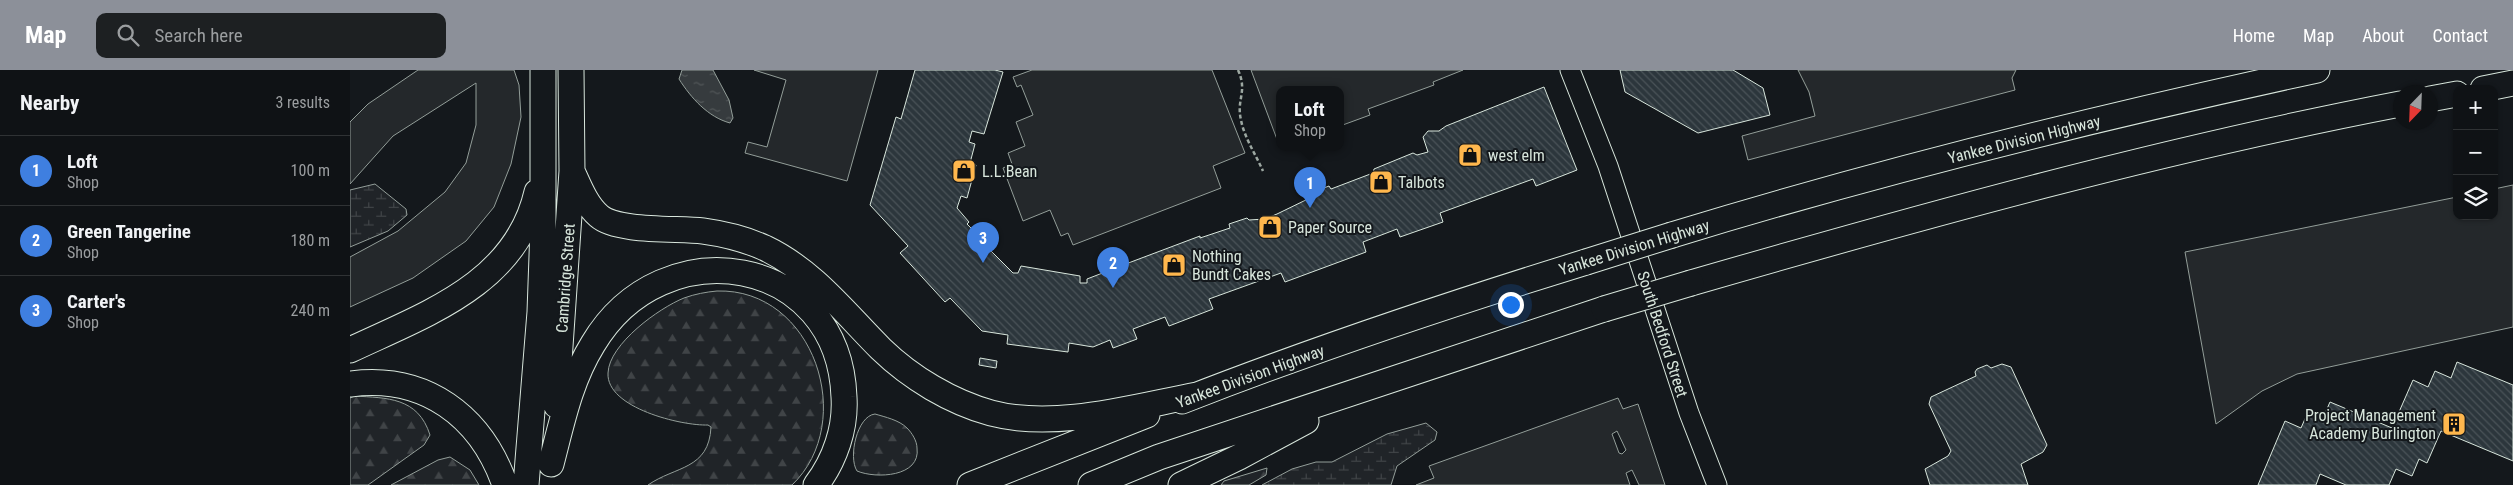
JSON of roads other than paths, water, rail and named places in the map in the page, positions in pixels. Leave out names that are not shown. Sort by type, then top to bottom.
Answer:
[{"type":"highway","name":"Cambridge Street","points":[[526,485],[540,312],[544,156],[543,70]]},
{"type":"highway","name":"Cambridge Street","points":[[550,475],[572,172],[571,70]]},
{"type":"highway","name":"Yankee Division Highway","points":[[970,485],[1197,395],[1485,293],[1672,235],[2008,142],[2170,102],[2317,70]]},
{"type":"highway","points":[[2498,86],[2513,83]]},
{"type":"highway","points":[[2438,98],[2453,95]]},
{"type":"highway","points":[[1091,485],[1159,457],[1604,309],[1691,283],[1888,226],[2094,172],[2307,122],[2393,105]]},
{"type":"highway","points":[[350,350],[442,306],[472,289],[494,269],[512,248],[528,222],[533,208],[544,156]]},
{"type":"highway","points":[[572,172],[593,209],[608,222],[624,226],[702,231],[734,236],[781,256],[811,278],[839,303],[880,348],[918,379],[973,408],[1013,417],[1054,420],[1197,395]]},
{"type":"highway","points":[[550,475],[576,376],[594,342],[617,312],[642,292],[662,281],[700,270],[732,270],[766,280],[795,297],[816,317],[835,350],[844,386],[844,419],[835,450],[816,485]]},
{"type":"highway","points":[[1181,485],[1399,377]]},
{"type":"highway","points":[[350,384],[389,382],[427,393],[450,406],[484,441],[498,464],[505,485]]},
{"type":"main road","name":"South Bedford Street","points":[[1570,70],[1608,166],[1689,413],[1717,485]]},
{"type":"water","points":[[682,70],[713,70],[729,100],[733,118],[730,123],[714,116],[695,100],[679,79]]},
{"type":"place","name":"west elm","points":[[1470,155]]},
{"type":"place","name":"L.L.Bean","points":[[964,171]]},
{"type":"place","name":"Talbots","points":[[1381,182]]},
{"type":"place","name":"Loft","points":[[1310,208]]},
{"type":"place","name":"Paper Source","points":[[1270,227]]},
{"type":"place","name":"Carter's","points":[[983,263]]},
{"type":"place","name":"Nothing Bundt Cakes","points":[[1174,265]]},
{"type":"place","name":"Green Tangerine","points":[[1113,288]]},
{"type":"place","name":"Project Management Academy Burlington","points":[[2454,424]]}]
